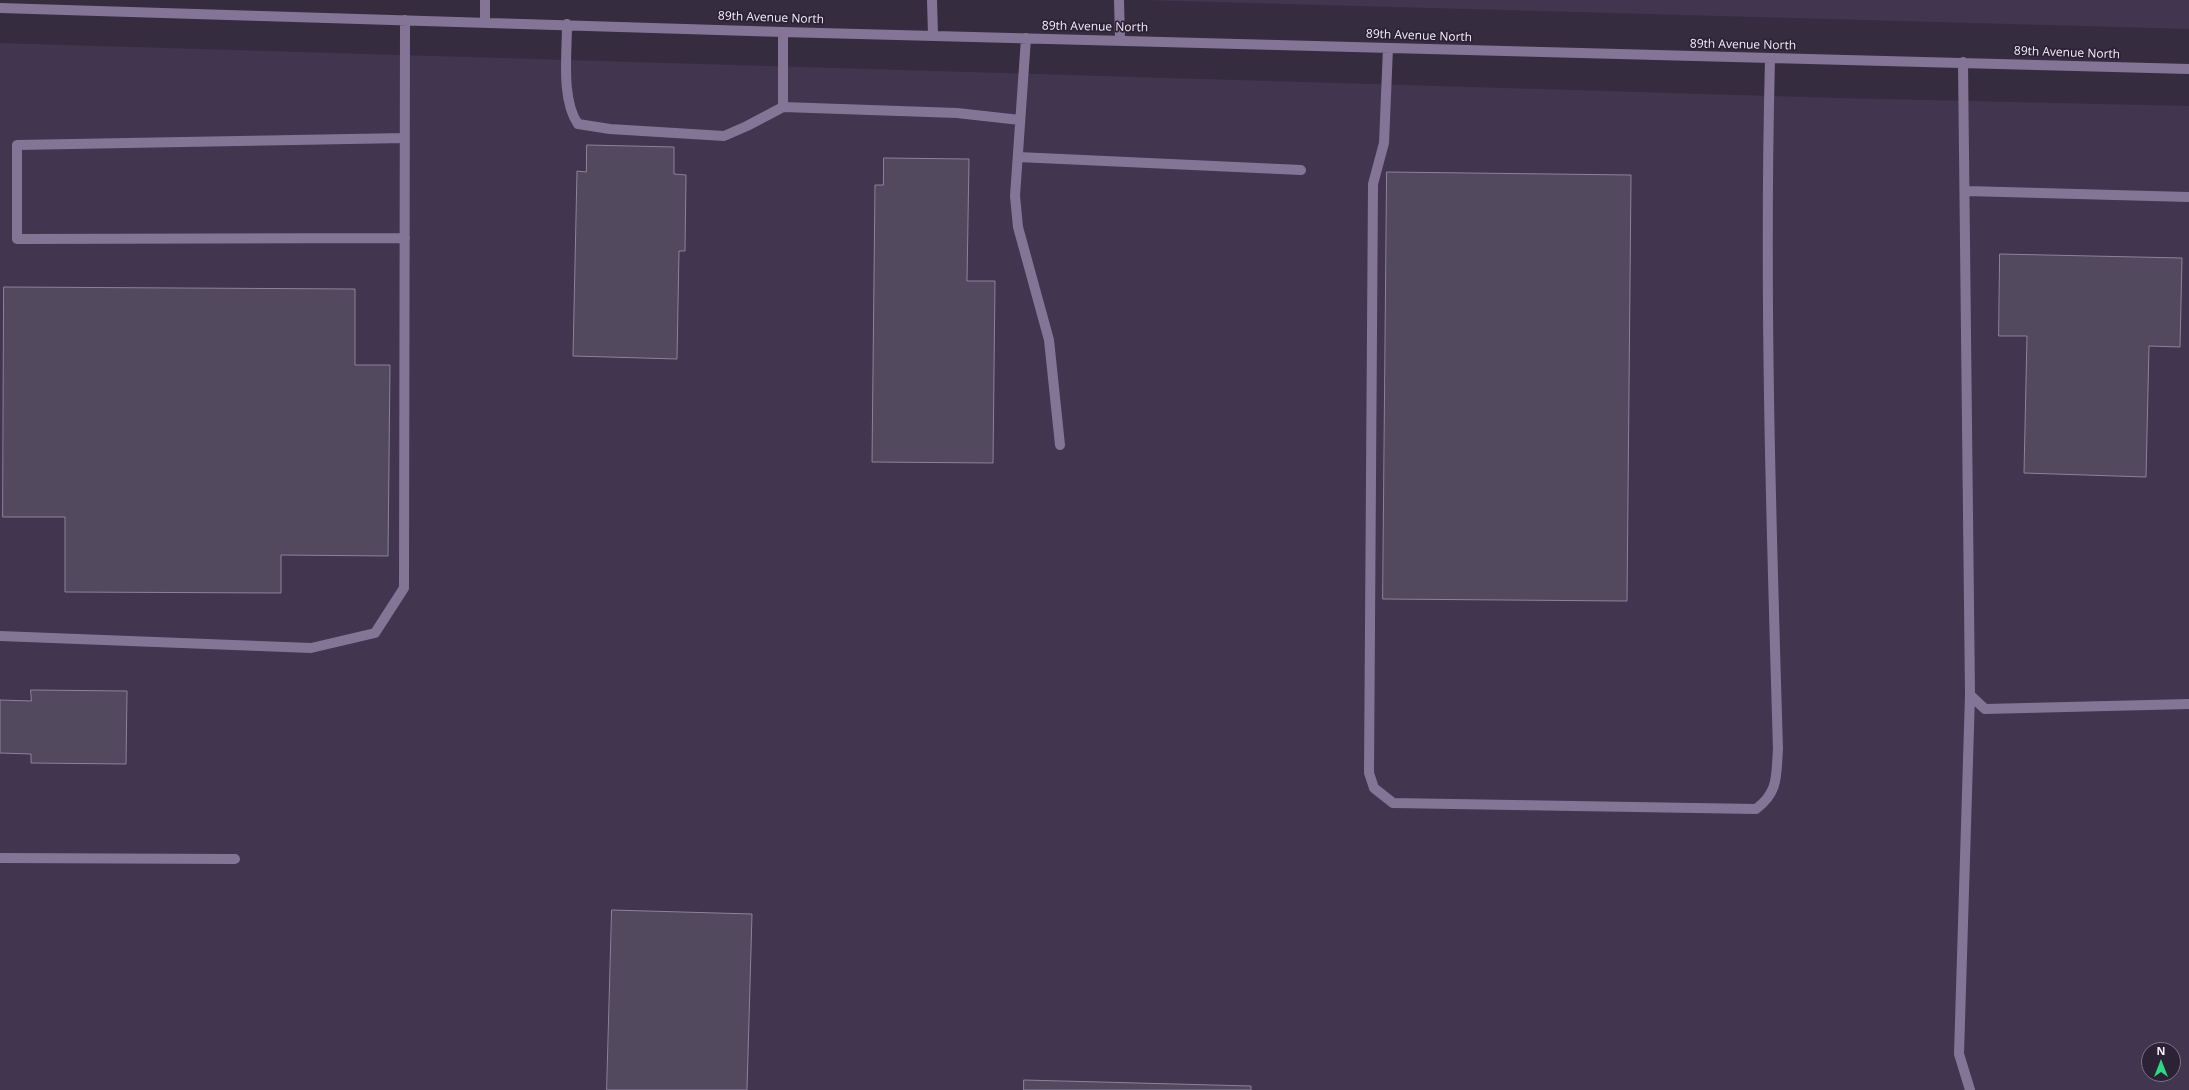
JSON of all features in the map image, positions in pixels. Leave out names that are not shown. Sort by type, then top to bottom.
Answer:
[{"type":"street","points":[[485,0],[485,22]]},
{"type":"street","points":[[932,0],[933,35]]},
{"type":"street","points":[[1119,0],[1120,40]]},
{"type":"street","name":"89th Avenue North","points":[[0,8],[567,24],[783,32],[2189,69]]},
{"type":"street","points":[[0,636],[312,648],[375,633],[404,588],[405,20]]},
{"type":"street","points":[[567,24],[568,96],[572,115],[578,124],[610,129],[724,136],[783,107],[957,114],[1020,120]]},
{"type":"street","points":[[783,32],[783,107]]},
{"type":"street","points":[[1026,38],[1015,196],[1018,227],[1049,340],[1060,445]]},
{"type":"street","points":[[1388,48],[1384,143],[1373,184],[1369,773],[1374,788],[1393,803],[1756,809],[1767,801],[1775,788],[1778,749],[1768,422],[1768,166],[1770,59]]},
{"type":"street","points":[[1963,62],[1966,191],[1970,695],[1959,1054],[1970,1090]]},
{"type":"street","points":[[405,138],[17,145],[17,239],[405,238]]},
{"type":"street","points":[[1018,157],[1301,170]]},
{"type":"street","points":[[1966,191],[2189,197]]},
{"type":"street","points":[[1970,695],[1985,709],[2189,704]]},
{"type":"street","points":[[0,858],[235,860]]},
{"type":"shaded area","points":[[1141,0],[2189,0],[2189,29]]},
{"type":"shaded area","points":[[0,43],[1840,98],[2189,106],[2189,1090],[0,1090]]},
{"type":"building","points":[[587,145],[674,147],[674,174],[686,175],[685,251],[679,251],[677,359],[573,356],[577,171],[586,172]]},
{"type":"building","points":[[884,158],[969,159],[967,281],[995,281],[993,463],[872,462],[875,185],[883,185]]},
{"type":"building","points":[[1387,172],[1631,175],[1627,601],[1383,599]]},
{"type":"building","points":[[2000,254],[2182,258],[2180,347],[2149,346],[2146,477],[2024,473],[2027,336],[1999,336]]},
{"type":"building","points":[[4,287],[355,289],[355,365],[390,365],[388,556],[281,555],[281,593],[65,592],[65,517],[3,517]]},
{"type":"building","points":[[31,690],[127,691],[126,764],[31,763],[31,754],[0,753],[0,700],[31,701]]},
{"type":"building","points":[[612,910],[752,914],[747,1090],[607,1090]]},
{"type":"building","points":[[1024,1080],[1251,1086],[1251,1090],[1024,1090]]}]
